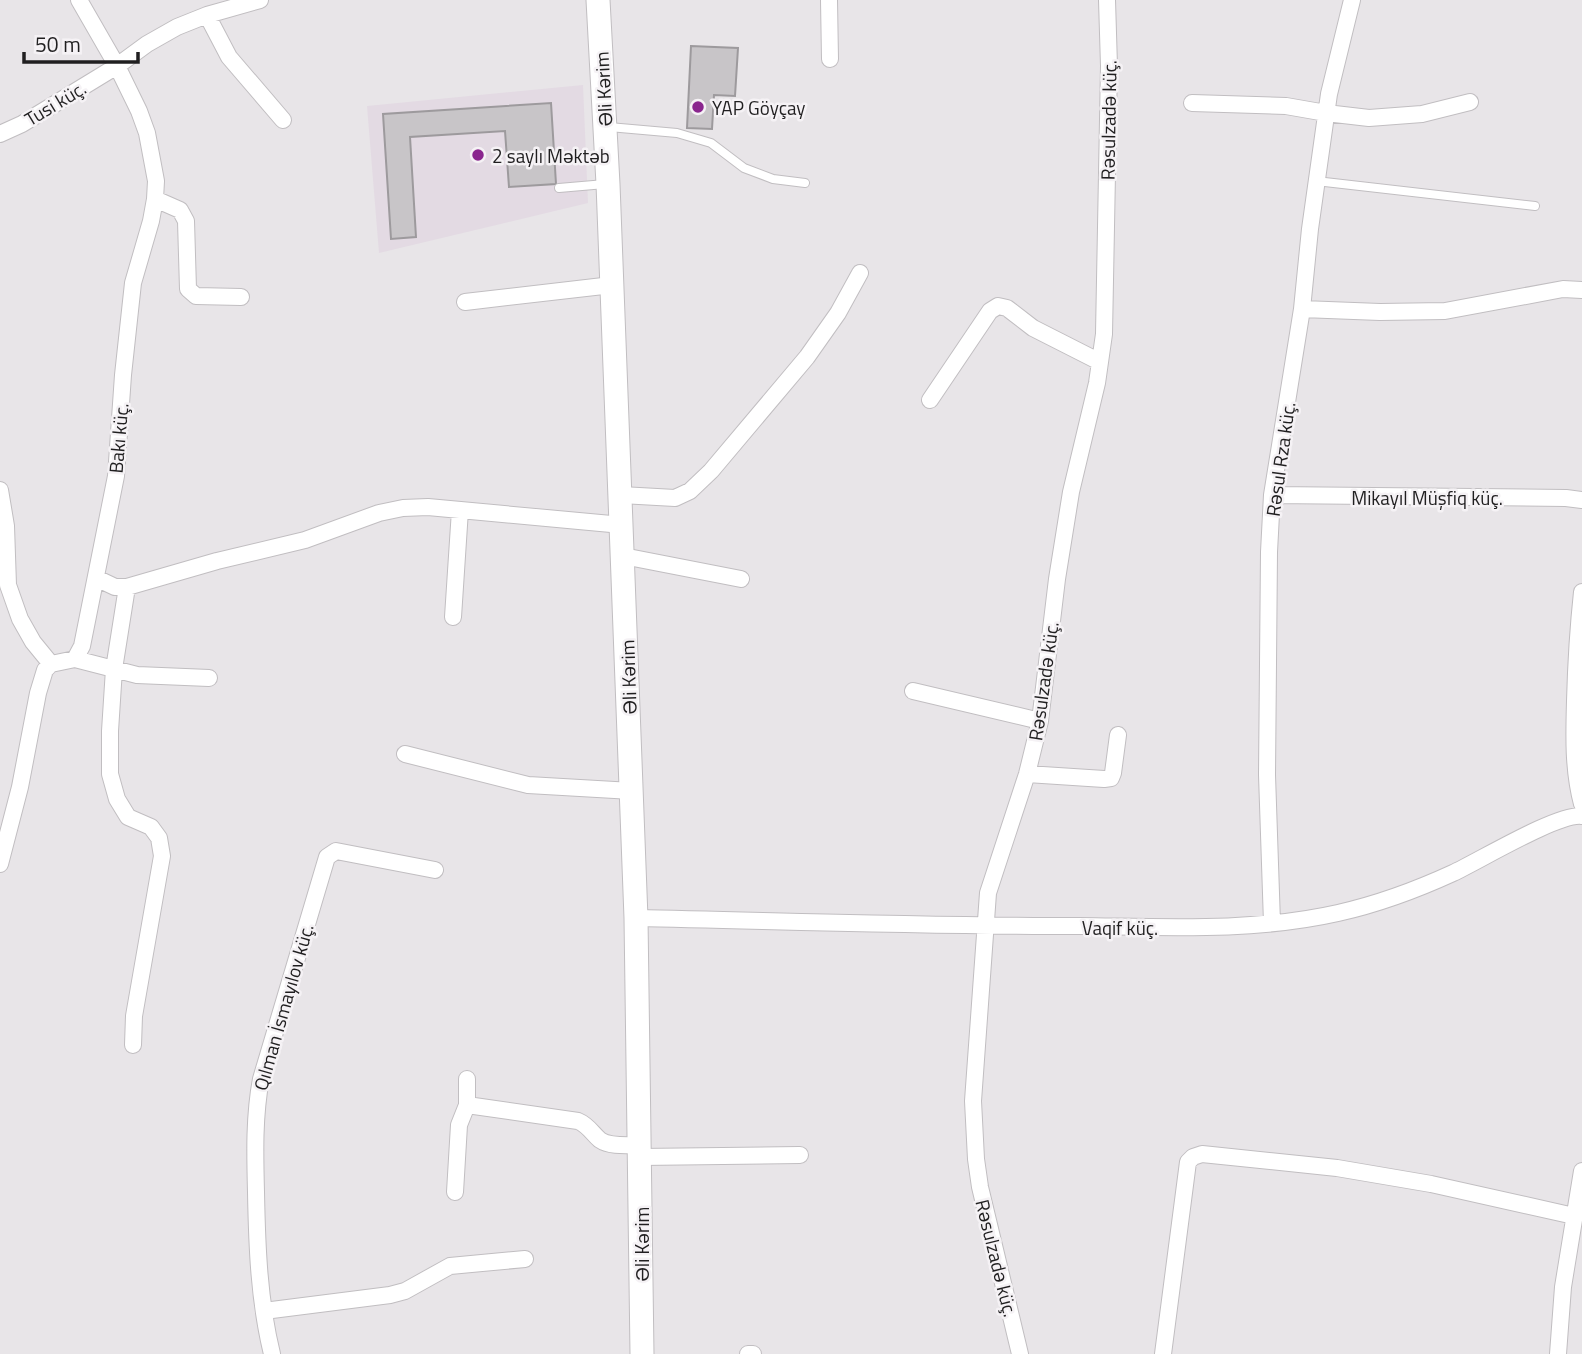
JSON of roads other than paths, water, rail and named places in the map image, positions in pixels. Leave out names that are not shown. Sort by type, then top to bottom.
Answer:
[{"type":"main road","name":"Əli Kərim","points":[[598,0],[606,127],[632,791],[642,1354]]},
{"type":"street","name":"Bakı küç.","points":[[75,659],[82,646],[116,476],[133,283],[151,220],[156,180],[148,132],[134,99],[79,0]]},
{"type":"street","name":"Tusi küç.","points":[[0,134],[22,124],[177,27],[207,15],[260,0]]},
{"type":"street","points":[[829,0],[830,60]]},
{"type":"street","name":"Rəsulzadə küç.","points":[[1020,1354],[980,1187],[973,1101],[988,892],[1027,774],[1040,721],[1071,492],[1104,334],[1109,66],[1107,0]]},
{"type":"street","name":"Rəsul Rza küç.","points":[[1272,923],[1267,775],[1272,495],[1302,309],[1329,94],[1352,0]]},
{"type":"street","points":[[207,15],[229,57],[283,120]]},
{"type":"street","points":[[1192,103],[1286,106],[1369,118],[1422,114],[1470,102]]},
{"type":"street","points":[[155,199],[180,209],[186,221],[188,289],[197,296],[240,297]]},
{"type":"street","points":[[621,495],[675,498],[690,491],[711,471],[807,357],[838,313],[860,274]]},
{"type":"street","points":[[465,302],[612,285]]},
{"type":"street","points":[[1302,309],[1445,311],[1563,289],[1582,290]]},
{"type":"street","points":[[930,400],[990,311],[998,306],[1007,308],[1033,328],[1100,362]]},
{"type":"street","points":[[0,490],[6,526],[4,584],[33,642],[51,664]]},
{"type":"street","name":"Mikayıl Müşfiq küç.","points":[[1272,495],[1582,500]]},
{"type":"street","points":[[96,578],[115,587],[127,587],[304,540],[379,513],[403,508],[460,510],[622,525]]},
{"type":"street","points":[[453,617],[460,510]]},
{"type":"street","points":[[623,556],[741,579]]},
{"type":"street","points":[[127,587],[114,669],[110,774],[117,799],[128,817],[151,827],[159,838],[162,856],[134,1016],[133,1045]]},
{"type":"street","points":[[1582,592],[1574,740],[1577,785],[1582,804]]},
{"type":"street","points":[[0,864],[20,787],[38,693],[45,670],[51,664],[75,659],[137,675],[209,678]]},
{"type":"street","points":[[913,691],[1040,721]]},
{"type":"street","points":[[1027,774],[1111,778],[1118,735]]},
{"type":"street","points":[[405,754],[528,785],[632,791]]},
{"type":"street","name":"Vaqif küç.","points":[[636,918],[985,926],[1215,927],[1272,923],[1336,914],[1392,899],[1454,873],[1565,818],[1582,816]]},
{"type":"street","name":"Qılman İsmayılov küç.","points":[[272,1354],[264,1311],[257,1241],[256,1104],[261,1079],[327,857],[336,851],[435,870]]},
{"type":"street","points":[[455,1192],[459,1125],[467,1105],[467,1079]]},
{"type":"street","points":[[467,1105],[578,1121],[586,1125],[602,1142],[640,1151],[800,1155]]},
{"type":"street","points":[[1163,1354],[1188,1162],[1193,1157],[1202,1154],[1337,1168],[1431,1184],[1574,1216]]},
{"type":"street","points":[[1558,1354],[1563,1287],[1582,1171]]},
{"type":"street","points":[[264,1311],[390,1295],[405,1291],[450,1266],[525,1259]]},
{"type":"street","points":[[748,1354],[753,1354]]},
{"type":"lane","points":[[606,127],[677,133],[711,143],[744,168],[754,172],[773,179],[805,183]]},
{"type":"lane","points":[[1316,181],[1535,206]]},
{"type":"lane","points":[[559,188],[608,184]]},
{"type":"place","name":"YAP Göyçay","points":[[698,107]]},
{"type":"place","name":"2 saylı Məktəb","points":[[478,155]]}]
